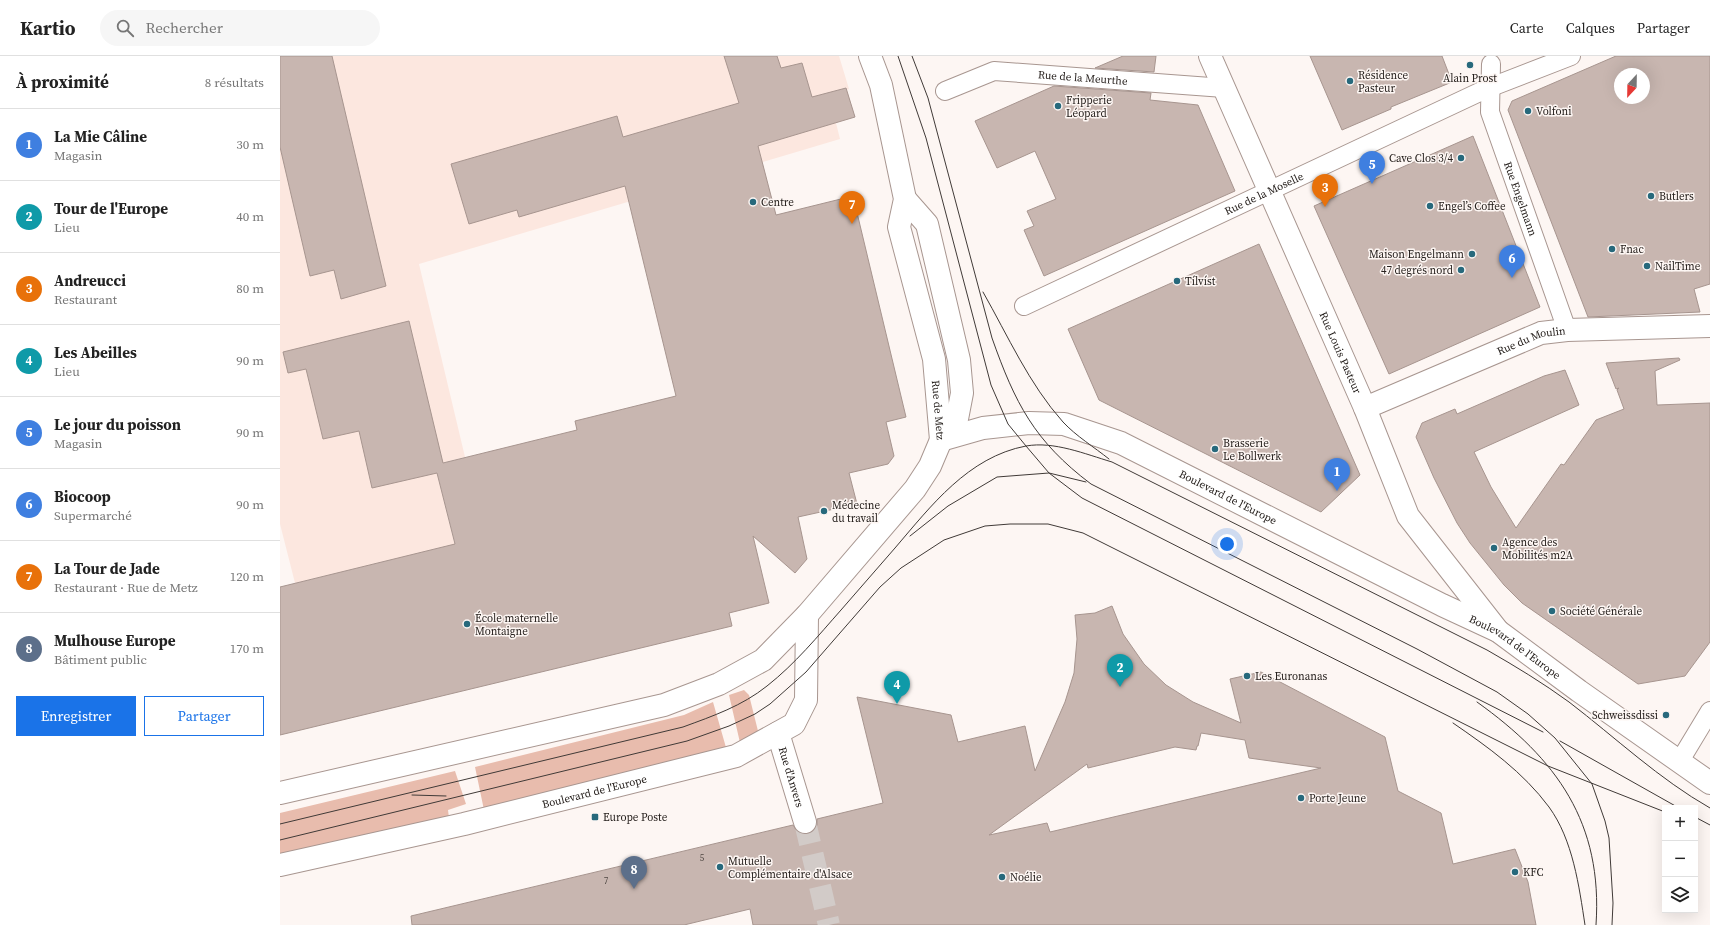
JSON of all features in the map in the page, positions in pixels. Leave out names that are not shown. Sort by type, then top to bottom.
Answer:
[{"type":"main road","name":"Rue de Metz","points":[[870,56],[881,85],[905,199],[899,226],[934,359],[940,440]]},
{"type":"main road","name":"Rue Louis Pasteur","points":[[1210,56],[1365,408],[1408,516],[1498,631]]},
{"type":"main road","name":"Rue du Moulin","points":[[1365,408],[1541,332],[1710,326]]},
{"type":"main road","name":"Boulevard de l'Europe","points":[[940,440],[983,428],[1008,424],[1064,424],[1121,443],[1442,605],[1498,631],[1578,691],[1680,763],[1710,782]]},
{"type":"main road","points":[[280,794],[664,705],[719,684],[763,660],[807,615],[915,489],[930,466],[940,440]]},
{"type":"main road","name":"Boulevard de l'Europe","points":[[280,866],[464,824],[736,756],[794,724],[806,700],[807,615]]},
{"type":"main road","name":"Rue d'Anvers","points":[[778,734],[805,822]]},
{"type":"street","name":"Rue de la Moselle","points":[[1024,306],[1490,87],[1571,56]]},
{"type":"street","name":"Rue de la Meurthe","points":[[944,91],[994,63],[1224,88]]},
{"type":"street","name":"Rue Engelmann","points":[[1491,64],[1490,112],[1567,330]]},
{"type":"street","points":[[1680,763],[1710,711]]},
{"type":"shaded area","points":[[280,56],[839,56],[849,89],[847,90],[855,117],[836,123],[840,139],[419,264],[465,457],[435,465],[455,545],[295,583],[280,524]]},
{"type":"shaded area","points":[[744,690],[749,695],[761,743],[741,747],[729,695]]},
{"type":"shaded area","points":[[713,702],[727,751],[484,810],[475,767],[684,715]]},
{"type":"shaded area","points":[[455,771],[466,804],[448,810],[449,818],[280,858],[280,813]]},
{"type":"building","points":[[280,56],[332,56],[386,286],[341,299],[334,270],[310,276],[280,147]]},
{"type":"building","points":[[724,56],[777,56],[781,68],[802,63],[812,97],[846,88],[855,117],[758,146],[776,215],[853,196],[906,417],[886,422],[894,456],[888,464],[849,473],[857,504],[798,517],[807,559],[795,573],[753,536],[769,603],[729,613],[732,626],[280,735],[280,587],[455,544],[437,473],[372,488],[359,431],[323,439],[306,369],[288,373],[283,352],[409,321],[443,463],[577,430],[575,421],[676,396],[625,186],[519,217],[517,210],[469,224],[451,164],[617,116],[623,137],[739,103]]},
{"type":"building","points":[[1123,56],[1156,56],[1154,72],[1095,68]]},
{"type":"building","points":[[1310,56],[1442,56],[1452,82],[1391,107],[1391,109],[1342,130]]},
{"type":"building","points":[[1616,56],[1710,56],[1710,284],[1694,289],[1700,312],[1588,317],[1508,110],[1512,101]]},
{"type":"building","points":[[1054,86],[1151,93],[1150,100],[1198,105],[1235,191],[1044,276],[1024,230],[1034,226],[1027,211],[1056,199],[1035,151],[997,168],[975,121]]},
{"type":"building","points":[[1473,136],[1540,307],[1389,374],[1314,206]]},
{"type":"building","points":[[1259,244],[1360,475],[1321,512],[1099,400],[1068,329]]},
{"type":"building","points":[[1679,358],[1680,360],[1655,371],[1657,405],[1710,403],[1710,642],[1685,676],[1638,684],[1522,603],[1504,585],[1470,543],[1457,523],[1434,478],[1416,437],[1422,423],[1455,409],[1457,414],[1544,376],[1565,370],[1579,405],[1474,452],[1491,487],[1516,528],[1561,464],[1564,465],[1596,420],[1624,409],[1617,390],[1619,388],[1616,389],[1606,363]]},
{"type":"building","points":[[1112,606],[1123,634],[1144,664],[1166,685],[1193,702],[1241,723],[1230,679],[1261,672],[1385,737],[1398,791],[1441,813],[1453,864],[1515,849],[1528,882],[1536,925],[753,925],[750,909],[684,925],[412,925],[411,916],[793,825],[797,831],[802,834],[808,834],[814,830],[817,825],[817,819],[883,803],[857,697],[951,715],[958,742],[1025,726],[1035,771],[1065,702],[1074,673],[1077,639],[1075,615],[1095,613]],"holes":[[[1201,733],[1245,740],[1249,758],[1321,768],[1050,832],[1047,823],[989,835],[1087,764],[1088,768],[1175,747],[1196,750]]]},
{"type":"tunnel","points":[[805,822],[829,925]]},
{"type":"tram line","points":[[898,56],[926,138],[991,385],[1008,424],[1049,473],[1082,498],[1543,732]]},
{"type":"tram line","points":[[912,56],[928,98],[992,338],[1018,401],[1041,436],[1071,468],[1091,484],[1417,649],[1497,692],[1528,714],[1555,738],[1592,784],[1605,821],[1609,838],[1613,903],[1612,925]]},
{"type":"tram line","points":[[983,292],[1029,376],[1051,407],[1063,422],[1074,432],[1109,459]]},
{"type":"tram line","points":[[280,824],[683,727],[737,705],[767,686],[797,659],[824,630],[922,516],[952,485],[986,461],[1005,452],[1026,446],[1037,445],[1047,445],[1069,449],[1112,462],[1487,650],[1529,675],[1569,702],[1655,771],[1691,797],[1710,808]]},
{"type":"tram line","points":[[910,536],[948,506],[997,477],[1049,473],[1086,482]]},
{"type":"tram line","points":[[280,840],[687,741],[729,726],[755,714],[770,704],[806,672],[880,587],[901,568],[944,540],[985,526],[1010,524],[1048,524],[1083,533],[1548,766],[1662,811]]},
{"type":"tram line","points":[[1477,702],[1505,724],[1530,747],[1552,771],[1569,797],[1583,825],[1592,855],[1596,888],[1596,925]]},
{"type":"tram line","points":[[1453,723],[1479,741],[1516,771],[1528,782],[1549,807],[1564,834],[1574,864],[1585,925]]},
{"type":"tram line","points":[[1560,741],[1674,805]]},
{"type":"tram line","points":[[412,795],[446,796]]},
{"type":"tram line","points":[[1698,819],[1710,825]]},
{"type":"place","name":"Alain Prost","points":[[1470,65]]},
{"type":"place","name":"Résidence Pasteur","points":[[1350,81]]},
{"type":"place","name":"Fripperie Léopard","points":[[1058,106]]},
{"type":"place","name":"Volfoni","points":[[1528,111]]},
{"type":"place","name":"Cave Clos 3/4","points":[[1461,158]]},
{"type":"place","name":"Le jour du poisson","points":[[1372,184]]},
{"type":"place","name":"Butlers","points":[[1651,196]]},
{"type":"place","name":"Centre","points":[[753,202]]},
{"type":"place","name":"Engel’s Coffee","points":[[1430,206]]},
{"type":"place","name":"Andreucci","points":[[1325,207]]},
{"type":"place","name":"La Tour de Jade","points":[[852,224]]},
{"type":"place","name":"Fnac","points":[[1612,249]]},
{"type":"place","name":"Maison Engelmann","points":[[1472,254]]},
{"type":"place","name":"NailTime","points":[[1647,266]]},
{"type":"place","name":"47 degrés nord","points":[[1461,270]]},
{"type":"place","name":"Biocoop","points":[[1512,278]]},
{"type":"place","name":"Tílvíst","points":[[1177,281]]},
{"type":"place","name":"Brasserie Le Bollwerk","points":[[1215,449]]},
{"type":"place","name":"La Mie Câline","points":[[1337,491]]},
{"type":"place","name":"Médecine du travail","points":[[824,511]]},
{"type":"place","name":"Agence des Mobilités m2A","points":[[1494,548]]},
{"type":"place","name":"Société Générale","points":[[1552,611]]},
{"type":"place","name":"École maternelle Montaigne","points":[[467,624]]},
{"type":"place","name":"Les Euronanas","points":[[1247,676]]},
{"type":"place","name":"Tour de l'Europe","points":[[1120,687]]},
{"type":"place","name":"Les Abeilles","points":[[897,704]]},
{"type":"place","name":"Schweissdissi","points":[[1666,715]]},
{"type":"place","name":"Porte Jeune","points":[[1301,798]]},
{"type":"place","name":"Europe Poste","points":[[595,817]]},
{"type":"place","name":"Mutuelle Complémentaire d'Alsace","points":[[720,867]]},
{"type":"place","name":"KFC","points":[[1515,872]]},
{"type":"place","name":"Noélie","points":[[1002,877]]},
{"type":"place","name":"Mulhouse Europe","points":[[634,889]]}]
